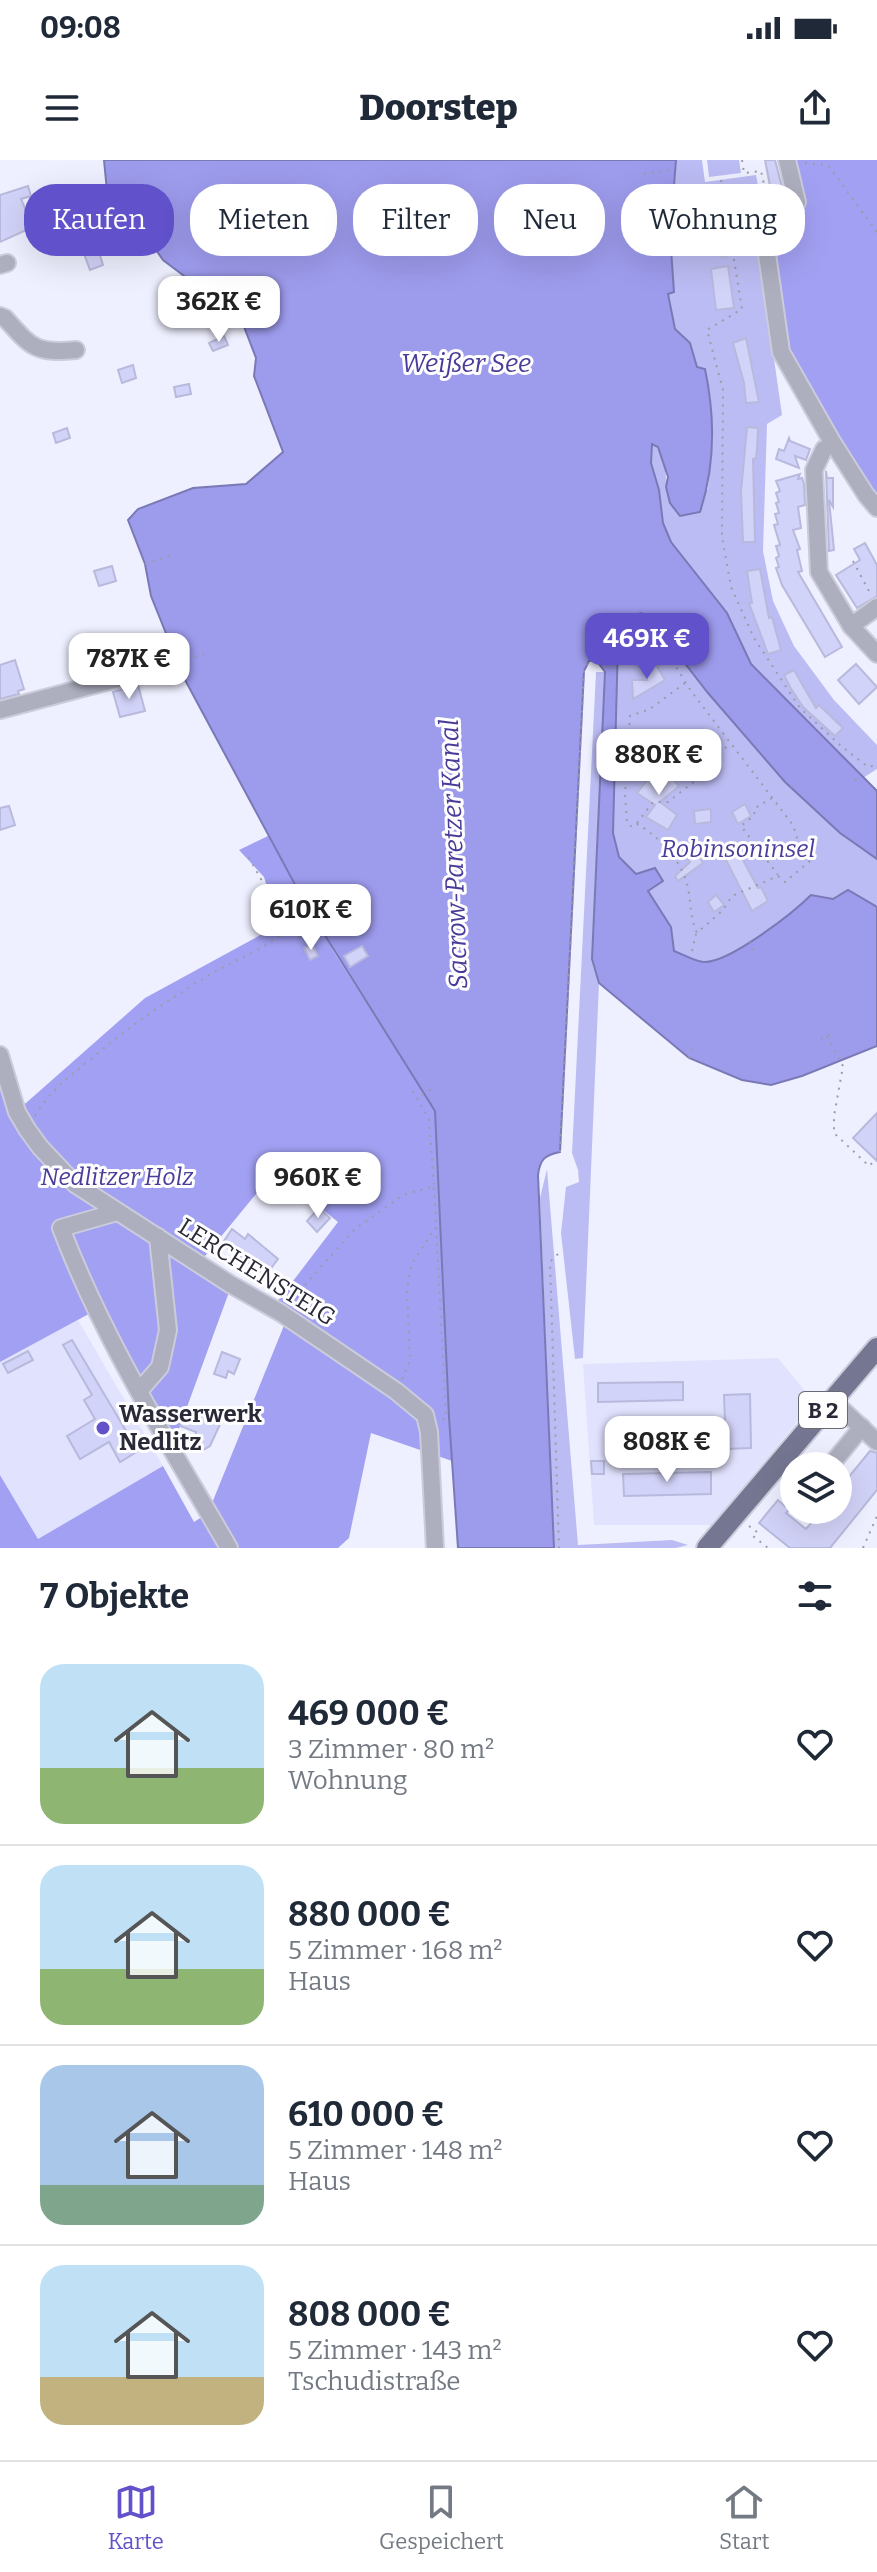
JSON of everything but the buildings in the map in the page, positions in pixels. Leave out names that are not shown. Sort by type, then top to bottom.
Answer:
[{"type":"main road","name":"B 2","points":[[707,1548],[877,1348]]},
{"type":"street","points":[[787,161],[793,184]]},
{"type":"street","points":[[767,256],[781,352],[838,451],[877,508]]},
{"type":"street","points":[[0,316],[31,346],[41,351],[76,350]]},
{"type":"street","points":[[824,449],[814,470],[819,572],[851,626],[877,654]]},
{"type":"street","points":[[851,626],[874,601]]},
{"type":"street","points":[[0,710],[162,667]]},
{"type":"street","name":"LERCHENSTEIG","points":[[0,1055],[17,1112],[40,1147],[75,1184],[281,1313],[396,1391],[425,1415],[429,1432]]},
{"type":"street","points":[[117,1212],[61,1228],[92,1303],[176,1460],[229,1548]]},
{"type":"street","points":[[139,1391],[160,1367],[168,1330],[158,1237]]},
{"type":"street","points":[[832,1400],[877,1442]]},
{"type":"street","points":[[841,1452],[862,1427]]},
{"type":"street","points":[[429,1432],[435,1548]]},
{"type":"path","points":[[742,160],[744,173],[761,171],[764,184]]},
{"type":"path","points":[[787,161],[828,165],[877,232]]},
{"type":"path","points":[[644,174],[674,170]]},
{"type":"path","points":[[721,180],[742,309],[707,330],[723,390],[722,537],[731,587],[754,638],[800,708],[868,767],[877,765]]},
{"type":"path","points":[[145,564],[172,555]]},
{"type":"path","points":[[853,561],[874,601]]},
{"type":"path","points":[[635,625],[651,627],[685,683],[793,825],[803,858],[811,860],[785,882],[741,826],[754,816],[755,808],[772,798]]},
{"type":"path","points":[[179,661],[207,653]]},
{"type":"path","points":[[560,1152],[584,671],[589,661]]},
{"type":"path","points":[[685,683],[650,709],[630,716],[625,795],[627,823],[632,827],[637,824],[653,802],[668,802],[700,777],[729,744]]},
{"type":"path","points":[[855,780],[860,775]]},
{"type":"path","points":[[791,787],[796,782]]},
{"type":"path","points":[[637,824],[653,833],[688,885],[691,920],[697,933]]},
{"type":"path","points":[[36,1113],[48,1094],[130,1026],[217,970],[273,942],[282,933],[281,915],[247,854]]},
{"type":"path","points":[[692,951],[697,933],[723,910],[732,896],[778,876]]},
{"type":"path","points":[[282,933],[307,939]]},
{"type":"path","points":[[749,941],[754,953]]},
{"type":"path","points":[[821,1039],[831,1034]]},
{"type":"path","points":[[827,1036],[843,1066],[834,1133],[869,1166],[877,1159]]},
{"type":"path","points":[[689,1058],[694,1044]]},
{"type":"path","points":[[422,1095],[433,1088]]},
{"type":"path","points":[[413,1091],[429,1119],[446,1417],[429,1432]]},
{"type":"path","points":[[281,1313],[355,1229],[403,1195],[434,1186]]},
{"type":"path","points":[[396,1391],[410,1360],[407,1289],[411,1265],[436,1227]]},
{"type":"path","points":[[558,1254],[550,1262],[559,1548]]},
{"type":"path","points":[[863,1548],[877,1516]]},
{"type":"path","points":[[743,1520],[757,1532],[753,1536],[768,1548]]},
{"type":"shaded area","points":[[78,1320],[163,1466],[38,1539],[0,1475],[0,1362]]},
{"type":"shaded area","points":[[778,1358],[814,1402],[711,1525],[594,1525],[583,1364]]},
{"type":"green space","points":[[676,160],[702,160],[705,182],[756,175],[758,184],[674,184]]},
{"type":"green space","points":[[707,160],[739,160],[741,173],[709,177]]},
{"type":"green space","points":[[793,160],[877,160],[877,500],[788,349],[772,256],[805,256],[805,184],[799,184]]},
{"type":"green space","points":[[672,256],[759,256],[782,415],[767,424],[763,551],[773,601],[794,646],[834,700],[877,745],[877,769],[863,778],[751,664],[727,613],[671,542],[663,523],[659,490],[651,463],[652,443],[662,455],[669,499],[680,516],[708,489],[712,432],[711,398],[690,343],[675,329],[668,293],[674,291]]},
{"type":"green space","name":"Robinsoninsel","points":[[641,613],[652,621],[708,693],[785,782],[840,833],[877,859],[877,907],[848,890],[833,899],[811,895],[776,925],[729,955],[704,962],[674,951],[671,927],[648,891],[662,881],[655,868],[636,874],[619,857],[613,833],[618,641],[635,615]]},
{"type":"green space","points":[[596,672],[605,672],[592,959],[599,983],[583,1358],[575,1359],[561,1233],[566,1187],[579,1182],[572,1153]]},
{"type":"green space","name":"Nedlitzer Holz","points":[[270,835],[334,952],[435,1111],[452,1461],[371,1433],[349,1538],[338,1548],[0,1548],[0,1475],[38,1539],[163,1466],[194,1522],[208,1513],[285,1323],[274,1306],[338,1222],[275,1171],[205,1256],[232,1284],[172,1448],[98,1309],[0,1362],[0,1089],[8,1115],[26,1103],[145,998],[279,925],[264,877],[239,850]]},
{"type":"green space","points":[[547,1169],[578,1545],[672,1540],[688,1545],[676,1548],[554,1548],[540,1198]]},
{"type":"water","name":"Weißer See","points":[[104,160],[676,160],[674,184],[621,184],[621,256],[671,256],[674,292],[668,294],[675,329],[690,343],[697,367],[705,369],[711,405],[711,459],[700,512],[680,516],[670,503],[666,487],[668,477],[658,447],[652,444],[651,463],[659,490],[663,523],[671,542],[727,613],[751,664],[877,791],[877,859],[840,833],[785,782],[708,693],[652,621],[641,613],[635,615],[635,625],[629,634],[620,632],[618,641],[613,833],[619,857],[636,874],[655,868],[663,881],[648,891],[671,927],[674,951],[697,961],[715,960],[744,946],[811,895],[833,899],[848,890],[877,907],[877,1046],[771,1085],[742,1080],[689,1058],[599,983],[592,959],[605,672],[596,660],[589,661],[584,671],[560,1152],[544,1159],[538,1175],[554,1548],[458,1548],[435,1111],[306,905],[184,678],[151,596],[145,564],[128,520],[138,509],[193,488],[246,484],[283,452],[254,376],[256,358],[241,319],[160,256],[174,256],[174,184],[106,184]]},
{"type":"place","name":"Wasserwerk Nedlitz","points":[[103,1428]]},
{"type":"water label","name":"Sacrow-Paretzer Kanal","points":[[454,854]]}]
